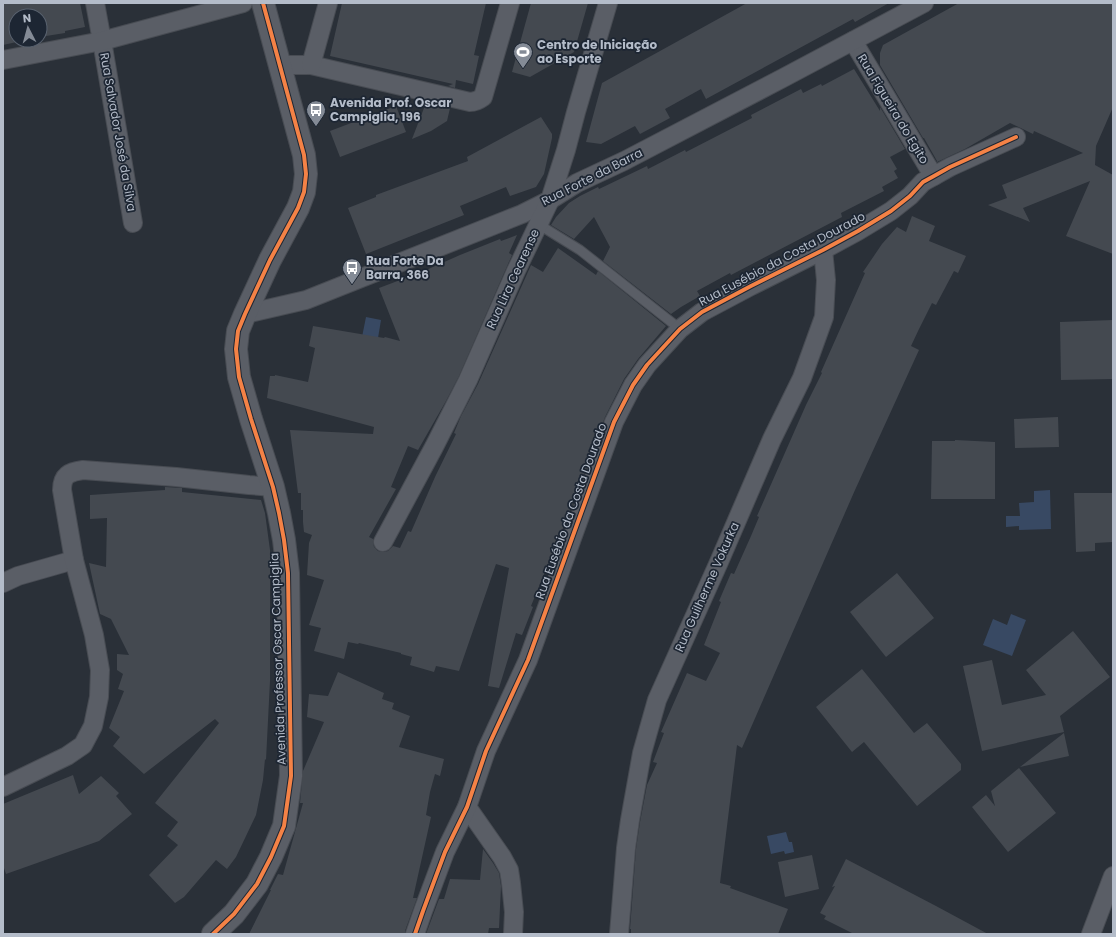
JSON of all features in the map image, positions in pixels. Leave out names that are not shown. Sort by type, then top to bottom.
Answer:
[{"type":"street","name":"Rua Salvador José da Silva","points":[[95,3],[133,223]]},
{"type":"street","points":[[3,60],[102,41],[243,3]]},
{"type":"street","name":"Avenida Professor Oscar Campiglia","points":[[213,934],[234,914],[258,884],[284,826],[291,776],[288,573],[284,540],[273,486],[239,377],[236,349],[238,331],[244,314],[270,260],[298,208],[304,192],[306,174],[304,155],[281,65],[263,3]]},
{"type":"street","points":[[311,65],[328,3]]},
{"type":"street","points":[[281,65],[311,65],[475,102],[483,97],[510,3]]},
{"type":"street","name":"Rua Lira Cearense","points":[[383,542],[468,380],[516,271],[550,200],[566,150],[608,3]]},
{"type":"street","name":"Rua Forte da Barra","points":[[244,314],[306,300],[522,214],[924,3]]},
{"type":"street","name":"Rua Figueira do Egito","points":[[853,41],[934,176]]},
{"type":"street","name":"Rua Eusébio da Costa Dourado","points":[[415,934],[445,852],[468,807],[486,751],[528,660],[614,422],[633,385],[647,365],[680,329],[702,312],[858,231],[891,211],[910,196],[923,182],[950,167],[1016,137]]},
{"type":"street","name":"Rua Guilherme Vokurka","points":[[619,934],[626,848],[630,820],[642,753],[657,700],[772,439],[807,365],[824,317],[826,280],[823,250]]},
{"type":"street","points":[[3,787],[67,756],[83,745],[93,726],[99,697],[100,670],[94,635],[74,560],[62,490],[62,482],[66,476],[73,471],[83,470],[273,486]]},
{"type":"street","points":[[3,583],[18,576],[74,560]]},
{"type":"street","points":[[468,807],[502,857],[509,870],[514,912],[513,934]]},
{"type":"street","points":[[1091,934],[1113,876]]},
{"type":"lane","points":[[538,224],[580,250],[680,329]]},
{"type":"water","points":[[366,317],[381,320],[376,350],[360,347]]},
{"type":"water","points":[[1050,490],[1051,529],[1019,530],[1019,526],[1006,527],[1006,516],[1020,516],[1019,503],[1034,502],[1034,491]]},
{"type":"water","points":[[1011,614],[1026,620],[1012,656],[983,645],[993,619],[1007,625]]},
{"type":"water","points":[[786,832],[789,842],[792,842],[794,852],[785,854],[784,851],[771,854],[767,836]]},
{"type":"building","points":[[3,3],[80,3],[85,27],[65,31],[65,33],[48,36],[48,8],[8,8],[8,44],[3,45]]},
{"type":"building","points":[[342,3],[486,3],[474,55],[479,56],[473,84],[456,80],[455,88],[448,86],[453,84],[330,56]]},
{"type":"building","points":[[531,3],[588,3],[574,52],[530,77],[512,72]]},
{"type":"building","points":[[747,3],[889,3],[855,22],[853,19],[706,99],[701,89],[665,109],[670,118],[640,134],[635,126],[601,144],[586,142],[602,83]]},
{"type":"building","points":[[959,3],[1113,3],[1113,107],[1096,146],[1095,165],[1113,175],[1113,254],[1066,236],[1090,181],[1023,208],[1030,222],[988,205],[1007,198],[1002,185],[1083,153],[1034,131],[1033,134],[1010,123],[965,149],[937,162],[880,65],[880,53],[883,45]]},
{"type":"building","points":[[854,69],[880,111],[880,107],[905,149],[890,157],[897,169],[894,171],[898,178],[882,187],[884,191],[841,213],[842,217],[731,275],[730,273],[697,291],[700,296],[671,314],[603,261],[610,247],[594,217],[574,239],[551,225],[569,203],[580,196],[598,187],[599,189],[647,166],[648,169],[685,150],[686,152],[752,118],[751,115],[801,89],[803,93],[821,84],[822,86]]},
{"type":"building","points":[[426,103],[450,108],[447,121],[431,131],[412,139]]},
{"type":"building","points":[[396,106],[406,132],[340,157],[330,131]]},
{"type":"building","points":[[541,117],[552,134],[552,138],[544,174],[536,187],[510,196],[506,187],[460,206],[464,215],[366,254],[348,208],[376,197],[376,195],[468,161],[467,157]]},
{"type":"building","points":[[912,216],[935,226],[929,241],[966,256],[958,273],[954,271],[936,305],[932,303],[911,346],[919,350],[855,490],[742,748],[737,745],[720,883],[788,909],[778,934],[631,934],[630,929],[636,849],[640,822],[647,785],[657,763],[653,762],[664,733],[661,732],[687,673],[706,681],[720,653],[704,645],[721,602],[719,601],[731,573],[734,574],[751,536],[759,517],[757,516],[806,405],[822,373],[821,372],[865,273],[863,272],[882,244],[897,227],[906,232]]},
{"type":"building","points":[[517,235],[509,253],[512,255],[459,376],[418,450],[408,446],[391,487],[396,489],[369,537],[373,539],[374,547],[378,551],[388,551],[393,546],[400,548],[408,531],[411,532],[456,434],[454,433],[461,416],[478,384],[531,265],[543,272],[558,248],[596,275],[598,271],[666,326],[638,359],[624,379],[605,417],[577,494],[531,606],[533,607],[522,635],[516,633],[499,688],[488,686],[509,568],[496,564],[459,671],[436,666],[434,672],[410,665],[412,657],[359,643],[348,642],[344,659],[314,651],[321,628],[309,625],[324,580],[307,575],[309,543],[312,535],[304,532],[303,510],[301,510],[301,493],[298,493],[290,430],[373,434],[374,427],[267,398],[270,376],[275,375],[308,382],[315,348],[309,346],[313,326],[385,337],[400,341],[379,288],[500,239],[501,241]]},
{"type":"building","points":[[1113,320],[1113,379],[1061,380],[1060,322]]},
{"type":"building","points":[[1058,417],[1059,447],[1015,448],[1014,419]]},
{"type":"building","points":[[955,440],[995,442],[995,499],[931,499],[932,441]]},
{"type":"building","points":[[165,487],[182,488],[182,492],[261,500],[265,513],[270,550],[270,681],[266,760],[265,759],[263,780],[256,815],[236,857],[227,869],[216,860],[184,897],[175,903],[149,875],[178,845],[167,836],[178,822],[155,803],[219,723],[215,719],[144,774],[113,746],[120,737],[109,728],[124,691],[118,689],[123,674],[117,670],[117,654],[129,655],[111,619],[100,614],[89,563],[106,567],[107,518],[90,519],[90,495],[165,490]]},
{"type":"building","points":[[1074,493],[1113,493],[1113,542],[1095,543],[1095,551],[1076,552]]},
{"type":"building","points":[[897,573],[934,618],[886,657],[850,612]]},
{"type":"building","points":[[1073,631],[1110,677],[1060,716],[1064,732],[982,751],[963,666],[992,660],[1002,705],[1046,695],[1026,670]]},
{"type":"building","points":[[862,669],[914,733],[927,723],[961,764],[961,770],[917,806],[864,742],[852,752],[816,707]]},
{"type":"building","points":[[338,672],[384,693],[382,699],[394,703],[392,709],[410,716],[399,747],[444,759],[440,776],[435,774],[430,792],[426,815],[431,817],[413,898],[417,898],[405,934],[249,934],[278,874],[283,875],[303,803],[300,803],[303,771],[324,722],[307,717],[309,694],[328,696]]},
{"type":"building","points":[[1064,733],[1069,756],[1020,767]]},
{"type":"building","points":[[1019,768],[1056,813],[1008,852],[972,807],[986,795],[995,806],[991,791]]},
{"type":"building","points":[[73,775],[79,794],[101,776],[119,793],[116,796],[132,814],[99,841],[6,874],[3,865],[3,804]]},
{"type":"building","points":[[483,849],[499,873],[501,886],[499,928],[489,928],[488,934],[426,934],[439,899],[444,899],[450,879],[480,880]]},
{"type":"building","points":[[812,855],[819,889],[785,897],[778,862]]},
{"type":"building","points":[[846,859],[988,934],[854,934],[824,919],[826,916],[820,913],[835,886],[832,887]]},
{"type":"cycle path","points":[[213,934],[234,914],[257,884],[271,857],[284,826],[291,776],[288,573],[284,540],[273,487],[239,377],[236,349],[238,331],[245,314],[270,260],[298,208],[304,192],[306,174],[304,155],[263,3]]},
{"type":"cycle path","points":[[415,934],[445,852],[467,807],[486,751],[528,660],[614,422],[633,385],[647,365],[680,329],[702,312],[858,231],[891,211],[910,196],[923,182],[950,167],[1016,137]]},
{"type":"place","name":"Centro de Iniciação ao Esporte","points":[[523,69]]},
{"type":"place","name":"Avenida Prof. Oscar Campiglia, 196","points":[[316,127]]},
{"type":"place","name":"Rua Forte Da Barra, 366","points":[[352,285]]}]
